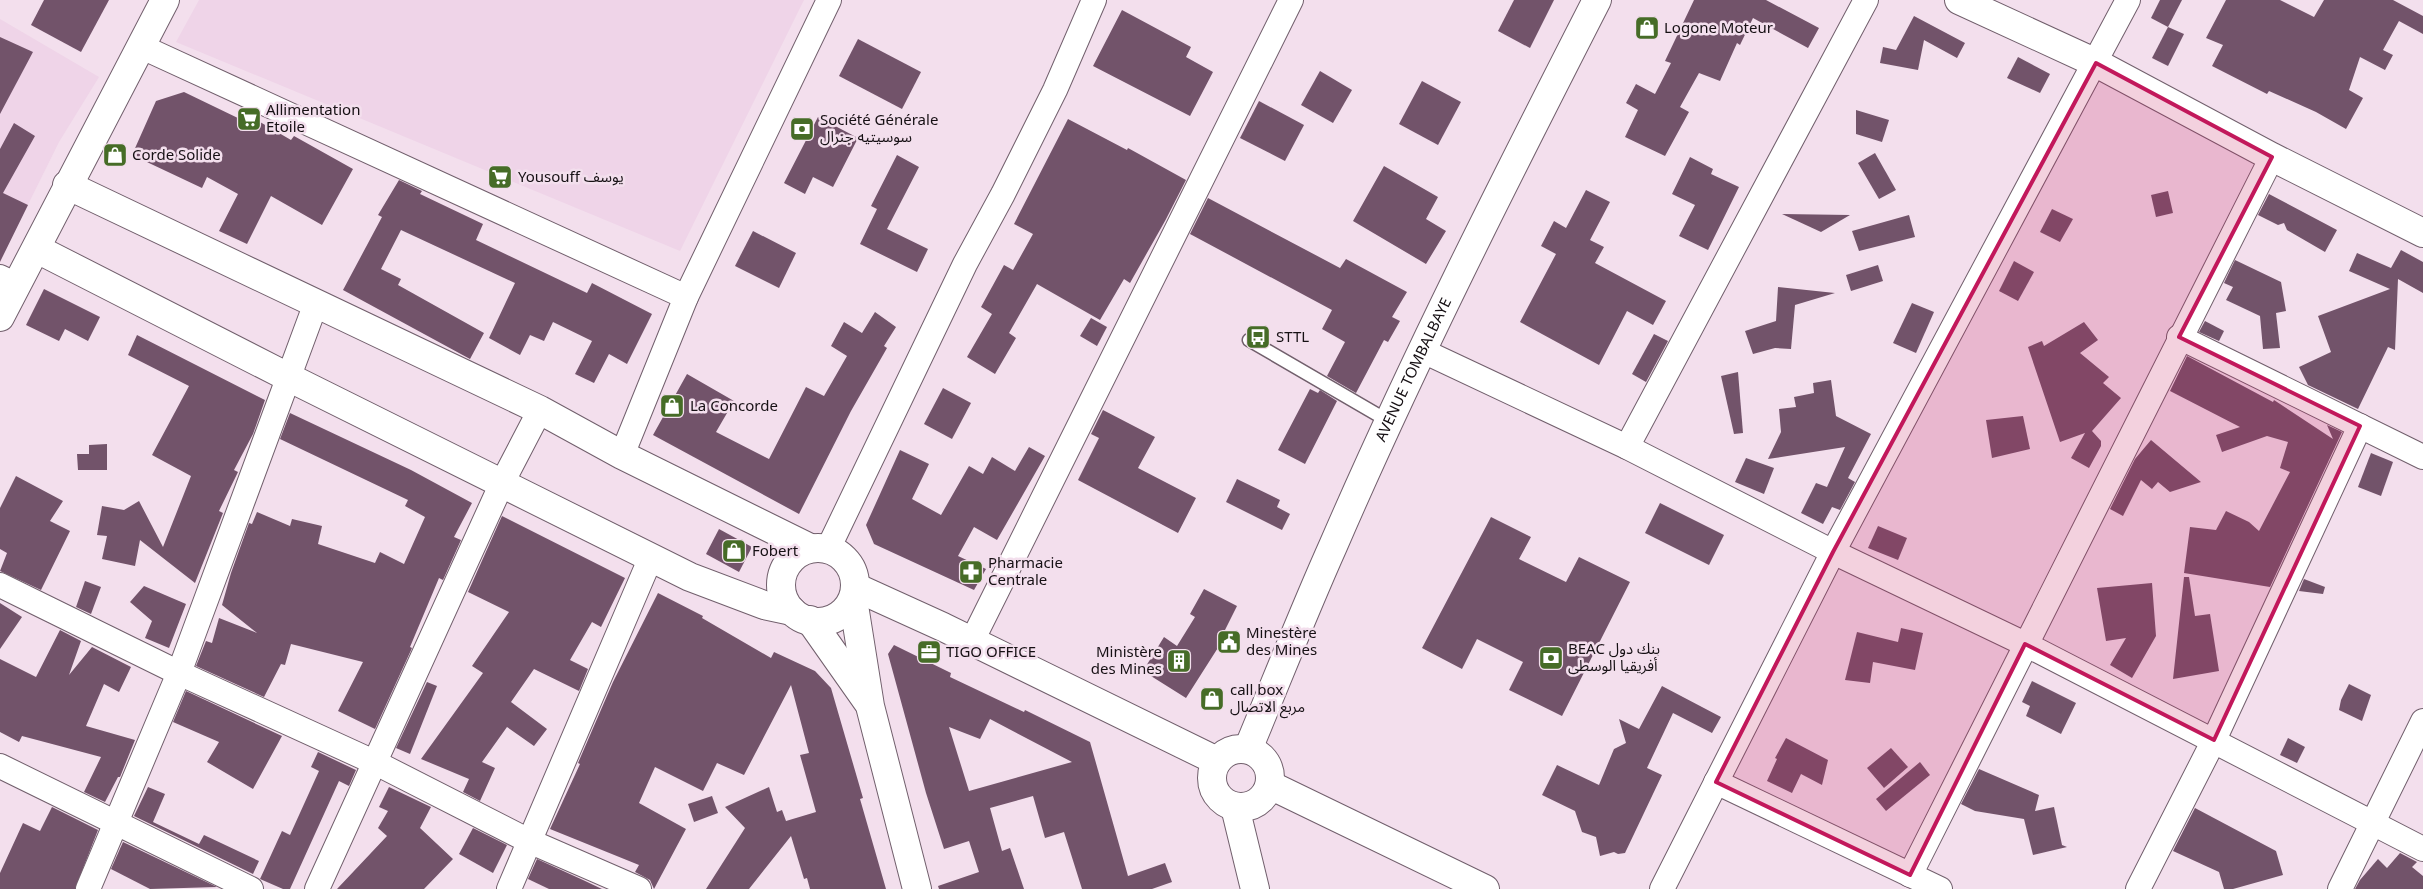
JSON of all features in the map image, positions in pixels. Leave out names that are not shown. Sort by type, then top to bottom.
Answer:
[{"type":"street","points":[[0,317],[9,281],[36,249],[67,185],[142,48],[165,0]]},
{"type":"street","points":[[622,455],[686,297],[829,0]]},
{"type":"street","points":[[870,706],[801,616],[784,597],[781,582],[786,567],[796,555],[819,549],[965,264],[1003,194],[1055,90],[1094,0]]},
{"type":"street","points":[[972,641],[1291,0]]},
{"type":"street","name":"AVENUE TOMBALBAYE","points":[[1248,750],[1333,546],[1423,350],[1488,215],[1597,0]]},
{"type":"street","points":[[1627,447],[1866,0]]},
{"type":"street","points":[[1959,0],[2096,63],[2272,157],[2423,233]]},
{"type":"street","points":[[1662,889],[1833,552],[2128,0]]},
{"type":"street","points":[[142,48],[686,297]]},
{"type":"street","points":[[1910,875],[2272,157]]},
{"type":"street","points":[[67,185],[540,410],[622,455],[819,549],[840,554],[849,563],[854,574],[854,593],[870,706],[917,889]]},
{"type":"street","points":[[36,249],[502,484],[651,557],[732,594],[764,606],[801,616],[830,620],[840,615],[854,593]]},
{"type":"street","points":[[88,889],[180,672],[290,378],[316,303]]},
{"type":"street","points":[[2180,337],[2423,457]]},
{"type":"street","points":[[1423,350],[1627,447],[1833,552],[2025,644],[2423,849]]},
{"type":"street","points":[[317,889],[502,484],[540,410]]},
{"type":"street","points":[[2138,889],[2214,740],[2360,426]]},
{"type":"street","points":[[510,889],[651,557]]},
{"type":"street","points":[[0,585],[180,672],[376,763],[529,841],[639,889]]},
{"type":"street","points":[[854,593],[972,641],[1217,761]]},
{"type":"street","points":[[2340,889],[2423,722]]},
{"type":"street","points":[[1237,749],[1248,750],[1258,754],[1266,763],[1271,774],[1270,785],[1265,795],[1257,803],[1246,807],[1234,807],[1226,803],[1214,788],[1212,779],[1217,761],[1226,753],[1237,749]]},
{"type":"street","points":[[0,766],[251,889]]},
{"type":"street","points":[[1716,782],[1940,889]]},
{"type":"street","points":[[1270,785],[1485,889]]},
{"type":"street","points":[[1234,807],[1256,889]]},
{"type":"lane","points":[[1249,340],[1390,422]]},
{"type":"highlighted area","points":[[2096,63],[2272,157],[2179,337],[2360,426],[2214,740],[2025,644],[1910,875],[1716,782],[1833,552]]},
{"type":"shaded area","points":[[199,0],[804,0],[680,251],[176,42]]},
{"type":"shaded area","points":[[0,19],[99,77],[59,142],[5,251],[0,248]]},
{"type":"building","points":[[44,0],[109,0],[81,52],[31,25]]},
{"type":"building","points":[[1514,0],[1554,0],[1530,48],[1498,31]]},
{"type":"building","points":[[1694,0],[1766,0],[1819,28],[1808,48],[1753,18],[1740,45],[1737,43],[1720,81],[1699,73],[1680,107],[1689,112],[1665,156],[1625,137],[1638,110],[1626,103],[1636,84],[1655,94],[1671,63],[1665,61]]},
{"type":"building","points":[[2160,0],[2182,0],[2168,27],[2151,18]]},
{"type":"building","points":[[2226,0],[2280,0],[2314,17],[2324,0],[2393,0],[2423,16],[2423,34],[2399,21],[2383,50],[2393,55],[2385,70],[2360,57],[2349,90],[2363,98],[2346,129],[2316,112],[2269,91],[2267,94],[2212,66],[2223,45],[2206,38]]},
{"type":"building","points":[[1122,10],[1191,47],[1186,57],[1213,72],[1190,116],[1093,66]]},
{"type":"building","points":[[1914,16],[1965,43],[1957,58],[1924,40],[1918,70],[1880,63],[1883,47],[1896,50]]},
{"type":"building","points":[[2168,27],[2184,34],[2168,66],[2152,58]]},
{"type":"building","points":[[0,37],[33,52],[0,114]]},
{"type":"building","points":[[858,39],[921,72],[902,109],[839,76]]},
{"type":"building","points":[[2018,57],[2050,74],[2040,93],[2007,78]]},
{"type":"building","points":[[1320,71],[1352,90],[1333,123],[1301,105]]},
{"type":"building","points":[[1422,81],[1461,102],[1438,145],[1399,124]]},
{"type":"building","points":[[184,92],[242,120],[246,114],[291,140],[294,136],[353,169],[322,225],[271,196],[247,244],[219,231],[238,194],[207,177],[202,188],[132,155],[156,101]]},
{"type":"building","points":[[1259,101],[1304,125],[1285,161],[1240,138]]},
{"type":"building","points":[[1856,110],[1889,120],[1882,142],[1856,134]]},
{"type":"building","points":[[818,117],[858,138],[833,187],[813,177],[805,194],[784,183]]},
{"type":"building","points":[[1068,119],[1127,150],[1128,148],[1186,180],[1130,283],[1124,279],[1100,320],[1037,284],[1009,333],[1016,338],[995,374],[967,357],[992,314],[981,307],[1004,265],[1013,270],[1033,234],[1014,224]]},
{"type":"building","points":[[14,123],[35,136],[3,193],[28,205],[0,262],[0,149]]},
{"type":"building","points":[[1875,153],[1896,190],[1879,199],[1858,163]]},
{"type":"building","points":[[897,155],[919,167],[887,229],[928,249],[917,272],[860,244],[877,209],[871,206]]},
{"type":"building","points":[[1690,157],[1713,169],[1711,174],[1739,187],[1708,250],[1679,236],[1695,205],[1672,194]]},
{"type":"building","points":[[1384,166],[1438,197],[1426,219],[1446,231],[1426,264],[1353,221]]},
{"type":"building","points":[[399,180],[422,191],[420,194],[483,224],[476,240],[587,293],[592,283],[652,314],[627,364],[609,354],[594,383],[575,374],[592,341],[553,322],[544,341],[530,335],[520,355],[489,338],[515,283],[401,230],[381,269],[401,279],[398,285],[484,333],[470,359],[343,290],[382,217],[378,215]]},
{"type":"building","points":[[1586,190],[1610,202],[1590,240],[1604,247],[1595,263],[1666,301],[1653,325],[1627,311],[1599,365],[1520,322],[1556,254],[1541,246],[1554,221],[1566,228]]},
{"type":"building","points":[[2168,191],[2173,213],[2156,217],[2151,195]]},
{"type":"building","points":[[2269,194],[2337,230],[2325,252],[2287,230],[2284,223],[2278,225],[2258,215]]},
{"type":"building","points":[[1208,198],[1340,268],[1346,259],[1407,292],[1392,317],[1400,321],[1388,342],[1384,340],[1356,393],[1327,376],[1345,342],[1322,329],[1332,310],[1190,234]]},
{"type":"building","points":[[2052,209],[2073,219],[2060,242],[2040,232]]},
{"type":"building","points":[[1782,214],[1850,215],[1821,232]]},
{"type":"building","points":[[1909,215],[1915,237],[1859,251],[1852,231]]},
{"type":"building","points":[[753,231],[796,253],[779,288],[735,266]]},
{"type":"building","points":[[2401,250],[2423,262],[2423,293],[2398,279],[2395,350],[2388,347],[2358,409],[2308,385],[2299,367],[2331,352],[2318,316],[2390,289],[2349,271],[2357,253],[2391,268]]},
{"type":"building","points":[[2235,260],[2281,282],[2286,311],[2276,313],[2280,348],[2263,349],[2260,316],[2226,300],[2233,287],[2224,283]]},
{"type":"building","points":[[2014,261],[2034,272],[2018,301],[1999,291]]},
{"type":"building","points":[[1878,265],[1883,281],[1851,291],[1846,275]]},
{"type":"building","points":[[1778,287],[1835,293],[1795,305],[1791,349],[1775,348],[1753,354],[1745,331],[1776,321]]},
{"type":"building","points":[[44,289],[100,317],[88,341],[65,329],[59,341],[26,325]]},
{"type":"building","points":[[1912,303],[1934,312],[1916,353],[1893,343]]},
{"type":"building","points":[[875,312],[896,327],[884,346],[887,348],[851,411],[799,514],[653,435],[687,374],[734,401],[716,432],[769,459],[806,387],[824,396],[847,356],[831,346],[844,322],[862,333]]},
{"type":"building","points":[[1091,318],[1107,327],[1097,346],[1080,336]]},
{"type":"building","points":[[2205,321],[2224,331],[2219,341],[2199,332]]},
{"type":"building","points":[[2084,322],[2098,340],[2080,353],[2109,377],[2103,383],[2121,398],[2092,431],[2101,441],[2101,446],[2089,468],[2071,458],[2085,433],[2060,442],[2028,347],[2042,341],[2044,346]]},
{"type":"building","points":[[1654,334],[1668,341],[1646,382],[1632,374]]},
{"type":"building","points":[[137,335],[265,400],[253,434],[234,470],[238,472],[219,511],[223,513],[195,583],[140,540],[135,566],[102,559],[107,536],[97,535],[102,506],[124,510],[139,501],[163,547],[191,476],[152,455],[189,386],[128,355]]},
{"type":"building","points":[[2187,356],[2273,402],[2274,400],[2333,439],[2327,425],[2342,432],[2270,587],[2184,573],[2190,527],[2216,530],[2226,511],[2249,522],[2259,531],[2290,472],[2280,468],[2288,442],[2267,436],[2222,452],[2216,435],[2240,427],[2170,391]]},
{"type":"building","points":[[1738,372],[1743,433],[1734,434],[1721,376]]},
{"type":"building","points":[[1831,380],[1836,416],[1871,434],[1848,478],[1855,482],[1840,510],[1832,507],[1823,524],[1801,513],[1816,483],[1827,487],[1845,447],[1768,459],[1781,432],[1779,409],[1796,407],[1794,397],[1814,393],[1813,383]]},
{"type":"building","points":[[943,388],[971,403],[952,439],[924,424]]},
{"type":"building","points":[[1310,389],[1318,393],[1320,390],[1337,401],[1305,464],[1278,450]]},
{"type":"building","points":[[1103,410],[1155,437],[1138,468],[1196,498],[1178,533],[1078,480],[1099,438],[1091,434]]},
{"type":"building","points":[[290,413],[411,470],[472,503],[454,537],[461,540],[443,580],[439,578],[410,647],[412,648],[375,729],[338,711],[363,662],[291,644],[285,665],[281,664],[264,697],[196,666],[206,641],[212,643],[219,618],[257,633],[222,605],[249,523],[252,524],[257,512],[290,526],[292,519],[322,526],[318,544],[375,563],[380,552],[404,564],[425,517],[405,506],[408,500],[280,439]]},
{"type":"building","points":[[2023,416],[2030,449],[1992,458],[1986,420]]},
{"type":"building","points":[[2151,440],[2201,482],[2170,492],[2158,482],[2152,489],[2141,480],[2123,516],[2110,509],[2135,459]]},
{"type":"building","points":[[107,444],[107,470],[78,470],[77,454],[89,454],[89,445]]},
{"type":"building","points":[[1029,447],[1045,456],[997,540],[974,527],[958,556],[986,569],[974,590],[874,544],[866,525],[900,450],[929,464],[912,499],[941,515],[969,466],[983,474],[992,457],[1015,471]]},
{"type":"building","points":[[2371,453],[2393,462],[2381,496],[2358,487]]},
{"type":"building","points":[[1746,458],[1774,468],[1764,494],[1735,482]]},
{"type":"building","points":[[16,476],[63,501],[50,521],[70,531],[41,590],[0,571],[7,553],[0,549],[0,508]]},
{"type":"building","points":[[1237,479],[1280,500],[1277,507],[1290,514],[1282,530],[1226,502]]},
{"type":"building","points":[[1660,503],[1724,535],[1709,565],[1645,533]]},
{"type":"building","points":[[502,516],[625,578],[601,627],[592,622],[570,660],[588,669],[579,691],[534,669],[511,702],[547,729],[534,746],[507,727],[482,762],[495,768],[480,801],[463,792],[469,779],[421,759],[483,673],[472,666],[509,612],[468,592]]},
{"type":"building","points":[[1491,517],[1531,537],[1519,559],[1566,582],[1579,557],[1630,582],[1562,716],[1509,690],[1523,662],[1477,639],[1462,669],[1422,648]]},
{"type":"building","points":[[1878,526],[1907,538],[1898,560],[1868,548]]},
{"type":"building","points":[[719,529],[752,547],[739,572],[706,554]]},
{"type":"building","points":[[2184,577],[2189,577],[2195,616],[2210,614],[2219,671],[2173,679]]},
{"type":"building","points":[[2304,579],[2325,587],[2323,594],[2299,591]]},
{"type":"building","points":[[85,581],[101,587],[91,614],[76,607]]},
{"type":"building","points":[[2152,583],[2156,636],[2132,678],[2110,665],[2126,638],[2106,641],[2097,588]]},
{"type":"building","points":[[144,586],[186,604],[169,648],[145,638],[152,621],[130,602]]},
{"type":"building","name":"Ministère des Mines","points":[[1204,589],[1237,606],[1219,642],[1221,643],[1186,698],[1143,671],[1164,637],[1177,646],[1195,617],[1190,614]]},
{"type":"building","points":[[658,593],[703,616],[702,618],[771,658],[774,652],[815,671],[831,688],[863,798],[860,799],[886,889],[810,889],[807,878],[804,879],[791,836],[749,889],[706,889],[745,828],[725,807],[769,787],[777,812],[782,810],[786,821],[816,812],[800,755],[809,753],[791,685],[744,775],[717,763],[703,791],[655,767],[639,803],[686,829],[654,889],[650,880],[635,872],[639,865],[550,829],[580,764],[578,763],[613,682]]},
{"type":"building","points":[[0,603],[22,617],[0,649]]},
{"type":"building","points":[[1901,628],[1923,633],[1915,670],[1873,662],[1870,683],[1845,680],[1857,632],[1898,642]]},
{"type":"building","points":[[60,630],[81,641],[69,675],[92,647],[131,667],[119,692],[104,684],[86,726],[135,740],[120,777],[118,777],[105,802],[84,792],[101,757],[22,736],[19,742],[0,732],[0,659],[36,677]]},
{"type":"building","points":[[894,645],[951,673],[950,677],[1024,712],[1025,710],[1090,742],[1128,876],[1165,863],[1172,882],[1152,889],[1082,889],[1064,832],[1045,838],[1033,796],[990,808],[1002,851],[1010,848],[1024,889],[939,889],[938,886],[979,872],[969,841],[944,849],[926,793],[888,654]],"holes":[[[990,719],[1072,762],[969,791],[949,727],[980,739]]]},
{"type":"building","points":[[2032,681],[2076,703],[2061,734],[2026,716],[2030,706],[2022,702]]},
{"type":"building","points":[[427,682],[437,686],[410,754],[396,748]]},
{"type":"building","points":[[2349,684],[2371,695],[2362,721],[2339,710],[2341,700]]},
{"type":"building","points":[[1662,686],[1721,717],[1712,733],[1673,713],[1647,768],[1662,775],[1625,853],[1618,854],[1614,852],[1600,856],[1596,837],[1582,832],[1575,811],[1542,795],[1557,765],[1599,785],[1614,749],[1626,743],[1619,719],[1639,729]]},
{"type":"building","points":[[186,691],[282,736],[253,789],[207,762],[219,742],[173,722]]},
{"type":"building","points":[[1786,738],[1828,760],[1822,785],[1801,774],[1792,793],[1767,781],[1777,759],[1775,758]]},
{"type":"building","points":[[2288,738],[2305,747],[2297,763],[2280,755]]},
{"type":"building","points":[[1891,748],[1908,767],[1884,788],[1867,768]]},
{"type":"building","points":[[318,752],[356,770],[349,786],[339,781],[290,889],[283,889],[260,879],[282,831],[290,835],[319,771],[311,767]]},
{"type":"building","points":[[1920,762],[1930,775],[1886,811],[1876,799]]},
{"type":"building","points":[[1979,769],[2039,795],[2035,811],[2054,807],[2062,845],[2067,847],[2033,855],[2024,819],[1975,811],[1961,804]]},
{"type":"building","points":[[148,787],[165,794],[153,822],[199,844],[204,835],[259,861],[253,874],[134,816]]},
{"type":"building","points":[[389,787],[431,807],[420,828],[453,859],[424,889],[337,889],[387,836],[378,828],[388,811],[379,807]]},
{"type":"building","points":[[712,796],[718,813],[694,822],[688,804]]},
{"type":"building","points":[[52,807],[98,830],[75,889],[0,889],[0,873],[23,823],[40,831]]},
{"type":"building","points":[[2195,808],[2276,851],[2283,875],[2233,889],[2224,889],[2219,872],[2173,851]]},
{"type":"building","points":[[473,828],[507,845],[493,873],[459,854]]},
{"type":"building","points":[[123,842],[217,887],[150,889],[111,869]]},
{"type":"building","points":[[2400,853],[2417,862],[2412,867],[2423,876],[2423,889],[2355,889],[2360,880],[2378,859],[2387,868]]},
{"type":"building","points":[[537,859],[602,889],[549,889],[528,879]]},
{"type":"place","name":"Logone Moteur","points":[[1647,28]]},
{"type":"place","name":"Allimentation Etoile","points":[[249,119]]},
{"type":"place","name":"Société Générale سوسيتيه جنرال","points":[[802,129]]},
{"type":"place","name":"Corde Solide","points":[[115,155]]},
{"type":"place","name":"Yousouff يوسف","points":[[500,177]]},
{"type":"place","name":"STTL","points":[[1258,337]]},
{"type":"place","name":"La Concorde","points":[[672,406]]},
{"type":"place","name":"Fobert","points":[[734,551]]},
{"type":"place","name":"Pharmacie Centrale","points":[[971,572]]},
{"type":"place","name":"Minestère des Mines","points":[[1229,642]]},
{"type":"place","name":"TIGO OFFICE","points":[[929,652]]},
{"type":"place","name":"BEAC بنك دول أفريقيا الوسطى","points":[[1551,658]]},
{"type":"place","name":"Ministère des Mines","points":[[1179,661]]},
{"type":"place","name":"call box مربع الاتصال","points":[[1212,699]]}]
